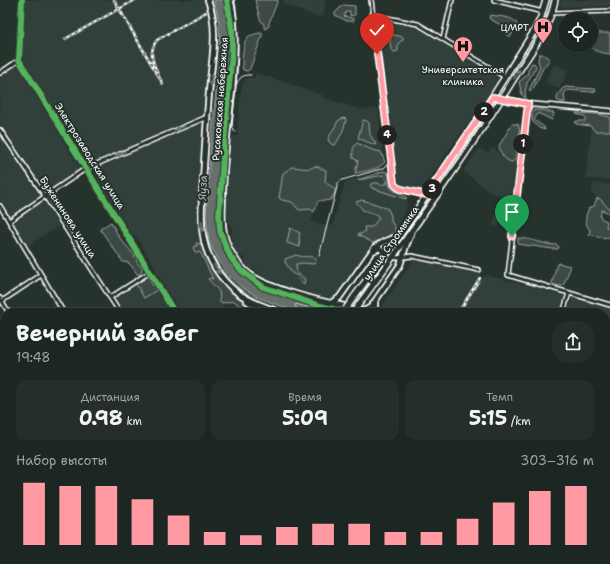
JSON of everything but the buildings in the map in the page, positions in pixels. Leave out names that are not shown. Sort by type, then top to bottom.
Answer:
[{"type":"main road","points":[[208,0],[211,7],[214,40],[207,117],[201,218],[203,235],[208,252],[216,269],[230,286],[258,308]]},
{"type":"main road","name":"Русаковская набережная","points":[[231,0],[235,49],[224,180],[223,219],[225,238],[238,263],[257,279],[289,292],[343,306],[342,300],[344,292]]},
{"type":"main road","name":"улица Стромынка","points":[[347,308],[399,236],[493,97],[536,28],[543,12],[546,0]]},
{"type":"main road","name":"улица Стромынка","points":[[356,308],[415,227],[501,99],[543,32],[552,13],[555,0]]},
{"type":"main road","points":[[369,308],[375,302],[400,265],[406,246],[415,227]]},
{"type":"main road","points":[[330,303],[338,300],[375,247],[399,236]]},
{"type":"main road","points":[[372,252],[379,248],[382,250],[384,255]]},
{"type":"main road","points":[[390,261],[396,258],[400,261],[400,265]]},
{"type":"main road","points":[[238,293],[251,301],[269,308]]},
{"type":"main road","points":[[375,302],[375,308]]},
{"type":"street","points":[[0,73],[19,60],[22,0]]},
{"type":"street","points":[[371,0],[394,184],[399,189],[434,197]]},
{"type":"street","points":[[443,39],[452,0]]},
{"type":"street","points":[[494,0],[543,12]]},
{"type":"street","points":[[552,13],[610,11]]},
{"type":"street","points":[[372,15],[414,23],[421,26],[505,77]]},
{"type":"street","name":"Электрозаводская улица","points":[[19,60],[172,308]]},
{"type":"street","points":[[493,97],[528,104],[610,111]]},
{"type":"street","points":[[528,104],[508,275],[610,305]]},
{"type":"street","points":[[8,221],[85,169],[207,117]]},
{"type":"street","name":"Буженинова улица","points":[[0,130],[45,196],[117,308]]},
{"type":"street","points":[[0,206],[61,308]]},
{"type":"street","points":[[396,258],[412,256],[479,270]]},
{"type":"street","points":[[111,298],[150,272]]},
{"type":"street","points":[[1,300],[41,275]]},
{"type":"street","points":[[564,308],[569,293]]},
{"type":"shaded area","points":[[25,0],[204,0],[208,11],[211,47],[203,115],[91,165],[84,163],[22,57]]},
{"type":"shaded area","points":[[255,0],[278,0],[269,26],[265,29],[260,19]]},
{"type":"shaded area","points":[[284,0],[325,0],[324,15],[317,17],[283,4]]},
{"type":"shaded area","points":[[561,0],[610,0],[610,6],[562,7],[560,5]]},
{"type":"shaded area","points":[[343,5],[355,6],[355,15],[350,16],[350,11],[346,12],[344,16],[354,19],[354,21],[347,21],[335,15],[335,13]]},
{"type":"shaded area","points":[[489,16],[509,18],[515,21],[517,24],[511,36],[508,36],[508,29],[490,19]]},
{"type":"shaded area","points":[[378,18],[417,26],[497,78],[497,82],[421,191],[402,187],[399,184],[376,19]]},
{"type":"shaded area","points":[[216,31],[217,52],[206,180],[205,212],[207,236],[216,261],[226,276],[255,299],[241,291],[222,273],[213,259],[207,242],[204,215],[204,197],[210,111],[216,52]]},
{"type":"shaded area","points":[[262,33],[262,36],[250,69],[247,71],[243,70],[242,63],[244,44],[249,36]]},
{"type":"shaded area","points":[[598,33],[610,33],[610,54],[598,52]]},
{"type":"shaded area","points":[[389,34],[403,37],[403,40],[398,44],[398,51],[393,52],[391,49]]},
{"type":"shaded area","points":[[539,54],[542,54],[550,59],[543,68],[531,91],[529,90],[540,67],[538,61]]},
{"type":"shaded area","points":[[532,63],[535,64],[536,67],[527,83],[525,92],[526,99],[522,95],[519,82],[528,74],[528,70]]},
{"type":"shaded area","points":[[555,63],[567,71],[559,89],[545,82]]},
{"type":"shaded area","points":[[17,64],[79,167],[79,172],[48,192],[44,191],[0,127],[0,76]]},
{"type":"shaded area","points":[[256,73],[322,95],[327,99],[363,110],[379,108],[378,111],[385,163],[376,168],[339,179],[332,201],[318,197],[311,222],[332,227],[345,182],[386,170],[388,171],[390,187],[398,198],[408,201],[401,223],[394,234],[370,243],[368,251],[333,299],[311,294],[311,292],[296,289],[260,276],[258,272],[244,264],[245,258],[237,256],[236,251],[234,251],[235,248],[231,235],[233,228],[230,227],[226,205],[226,180],[229,174],[232,136],[237,136],[238,134],[237,128],[242,84],[247,78],[254,78]]},
{"type":"shaded area","points":[[566,87],[595,89],[596,91],[567,90],[564,94],[565,102],[557,100],[557,96],[562,89]]},
{"type":"shaded area","points":[[534,110],[554,113],[552,120],[538,113],[534,120],[544,127],[545,130],[539,128],[532,121],[532,114]]},
{"type":"shaded area","points":[[576,113],[598,114],[610,117],[610,131],[595,131],[590,126],[576,124],[575,122],[585,121],[586,118]]},
{"type":"shaded area","points":[[593,113],[610,115],[610,180],[586,179]]},
{"type":"shaded area","points":[[343,118],[346,119],[342,132],[335,145],[331,144],[328,140],[330,135],[338,121]]},
{"type":"shaded area","points":[[363,120],[369,123],[370,135],[376,144],[375,145],[358,138]]},
{"type":"shaded area","points":[[201,122],[204,126],[198,225],[201,244],[196,243],[201,257],[210,274],[232,299],[220,308],[178,308],[155,271],[155,267],[135,235],[133,236],[92,169]]},
{"type":"shaded area","points":[[512,124],[518,124],[520,133],[516,150],[516,159],[512,162],[503,156],[499,146]]},
{"type":"shaded area","points":[[0,135],[41,194],[40,197],[10,217],[0,202]]},
{"type":"shaded area","points":[[357,143],[372,150],[381,152],[385,162],[382,165],[367,171],[355,173],[358,161],[353,158],[353,152]]},
{"type":"shaded area","points":[[510,144],[519,145],[513,199],[491,193],[463,171],[480,148],[487,153],[493,148],[507,159]]},
{"type":"shaded area","points":[[315,166],[326,170],[325,182],[335,189],[335,193],[330,200],[319,201],[314,212],[310,209],[299,210],[292,202],[279,198],[283,173],[292,167],[306,169]]},
{"type":"shaded area","points":[[384,171],[388,173],[388,183],[390,187],[407,198],[405,199],[372,188],[370,185],[372,183],[378,183],[381,185],[387,183],[384,175],[358,180]]},
{"type":"shaded area","points":[[593,183],[610,184],[610,209],[596,208],[597,197],[596,195],[591,194]]},
{"type":"shaded area","points":[[597,198],[600,199],[610,210],[610,215],[602,210],[600,216],[602,219],[607,221],[606,227],[610,228],[610,238],[597,237],[589,234],[590,230],[586,222],[586,217],[589,208],[594,206]]},
{"type":"shaded area","points":[[44,200],[60,225],[27,246],[13,223]]},
{"type":"shaded area","points":[[362,200],[388,209],[391,216],[391,221],[395,228],[395,233],[373,243],[358,235],[365,231],[364,227],[372,227],[379,218],[377,215],[363,210],[356,202]]},
{"type":"shaded area","points":[[497,206],[510,209],[509,213],[496,227],[493,226]]},
{"type":"shaded area","points":[[111,222],[119,237],[134,255],[138,264],[142,267],[142,272],[138,275],[129,263],[123,262],[100,229]]},
{"type":"shaded area","points":[[290,228],[300,233],[300,247],[287,243]]},
{"type":"shaded area","points":[[518,238],[557,245],[559,247],[558,249],[553,249],[518,244]]},
{"type":"shaded area","points":[[196,243],[201,244],[211,266],[224,284],[253,308],[243,308],[234,301],[223,303],[220,302],[219,291],[208,279],[213,279],[200,252],[196,253],[193,248],[194,246],[197,246]]},
{"type":"shaded area","points":[[296,255],[313,257],[316,261],[314,264],[296,264],[297,273],[305,279],[304,284],[300,282],[298,276],[292,273],[285,262],[285,259]]},
{"type":"shaded area","points":[[413,260],[481,274],[479,277],[482,279],[485,275],[564,296],[560,308],[380,308]]},
{"type":"shaded area","points":[[558,263],[570,266],[563,286],[554,285],[552,283]]},
{"type":"shaded area","points":[[148,276],[168,308],[119,308],[113,297]]},
{"type":"shaded area","points":[[148,276],[153,286],[154,285],[157,290],[144,298],[136,284]]},
{"type":"shaded area","points":[[574,297],[610,308],[569,308],[572,298]]},
{"type":"water","points":[[214,0],[226,0],[229,15],[231,44],[223,130],[218,216],[222,240],[231,260],[245,275],[261,286],[281,295],[326,308],[286,308],[259,298],[241,287],[226,273],[209,242],[206,217],[211,142],[220,50],[219,22]]},
{"type":"tram line","points":[[233,0],[238,38],[237,76],[232,127],[235,132]]},
{"type":"tram line","points":[[319,256],[338,183],[342,180],[384,168],[388,164],[389,159],[370,0]]},
{"type":"tram line","points":[[353,308],[462,155],[542,28],[547,18],[552,0]]},
{"type":"tram line","points":[[236,85],[238,80],[242,77],[251,75]]},
{"type":"railway","points":[[114,0],[163,84]]},
{"type":"railway","points":[[65,39],[135,0]]},
{"type":"railway","points":[[159,77],[152,58],[152,49],[157,40],[208,11]]},
{"type":"railway","points":[[461,308],[480,278]]},
{"type":"cycle path","points":[[22,0],[19,60],[172,308]]},
{"type":"cycle path","points":[[227,0],[232,31],[232,52],[219,216],[220,231],[231,258],[242,271],[263,287],[328,308]]},
{"type":"place","name":"ЦМРТ","points":[[543,44]]},
{"type":"place","name":"Университетская клиника","points":[[463,63]]},
{"type":"route","points":[[377,54],[394,184],[399,189],[427,195],[493,97],[528,104],[512,236]]},
{"type":"water label","name":"Яуза","points":[[203,188]]}]
